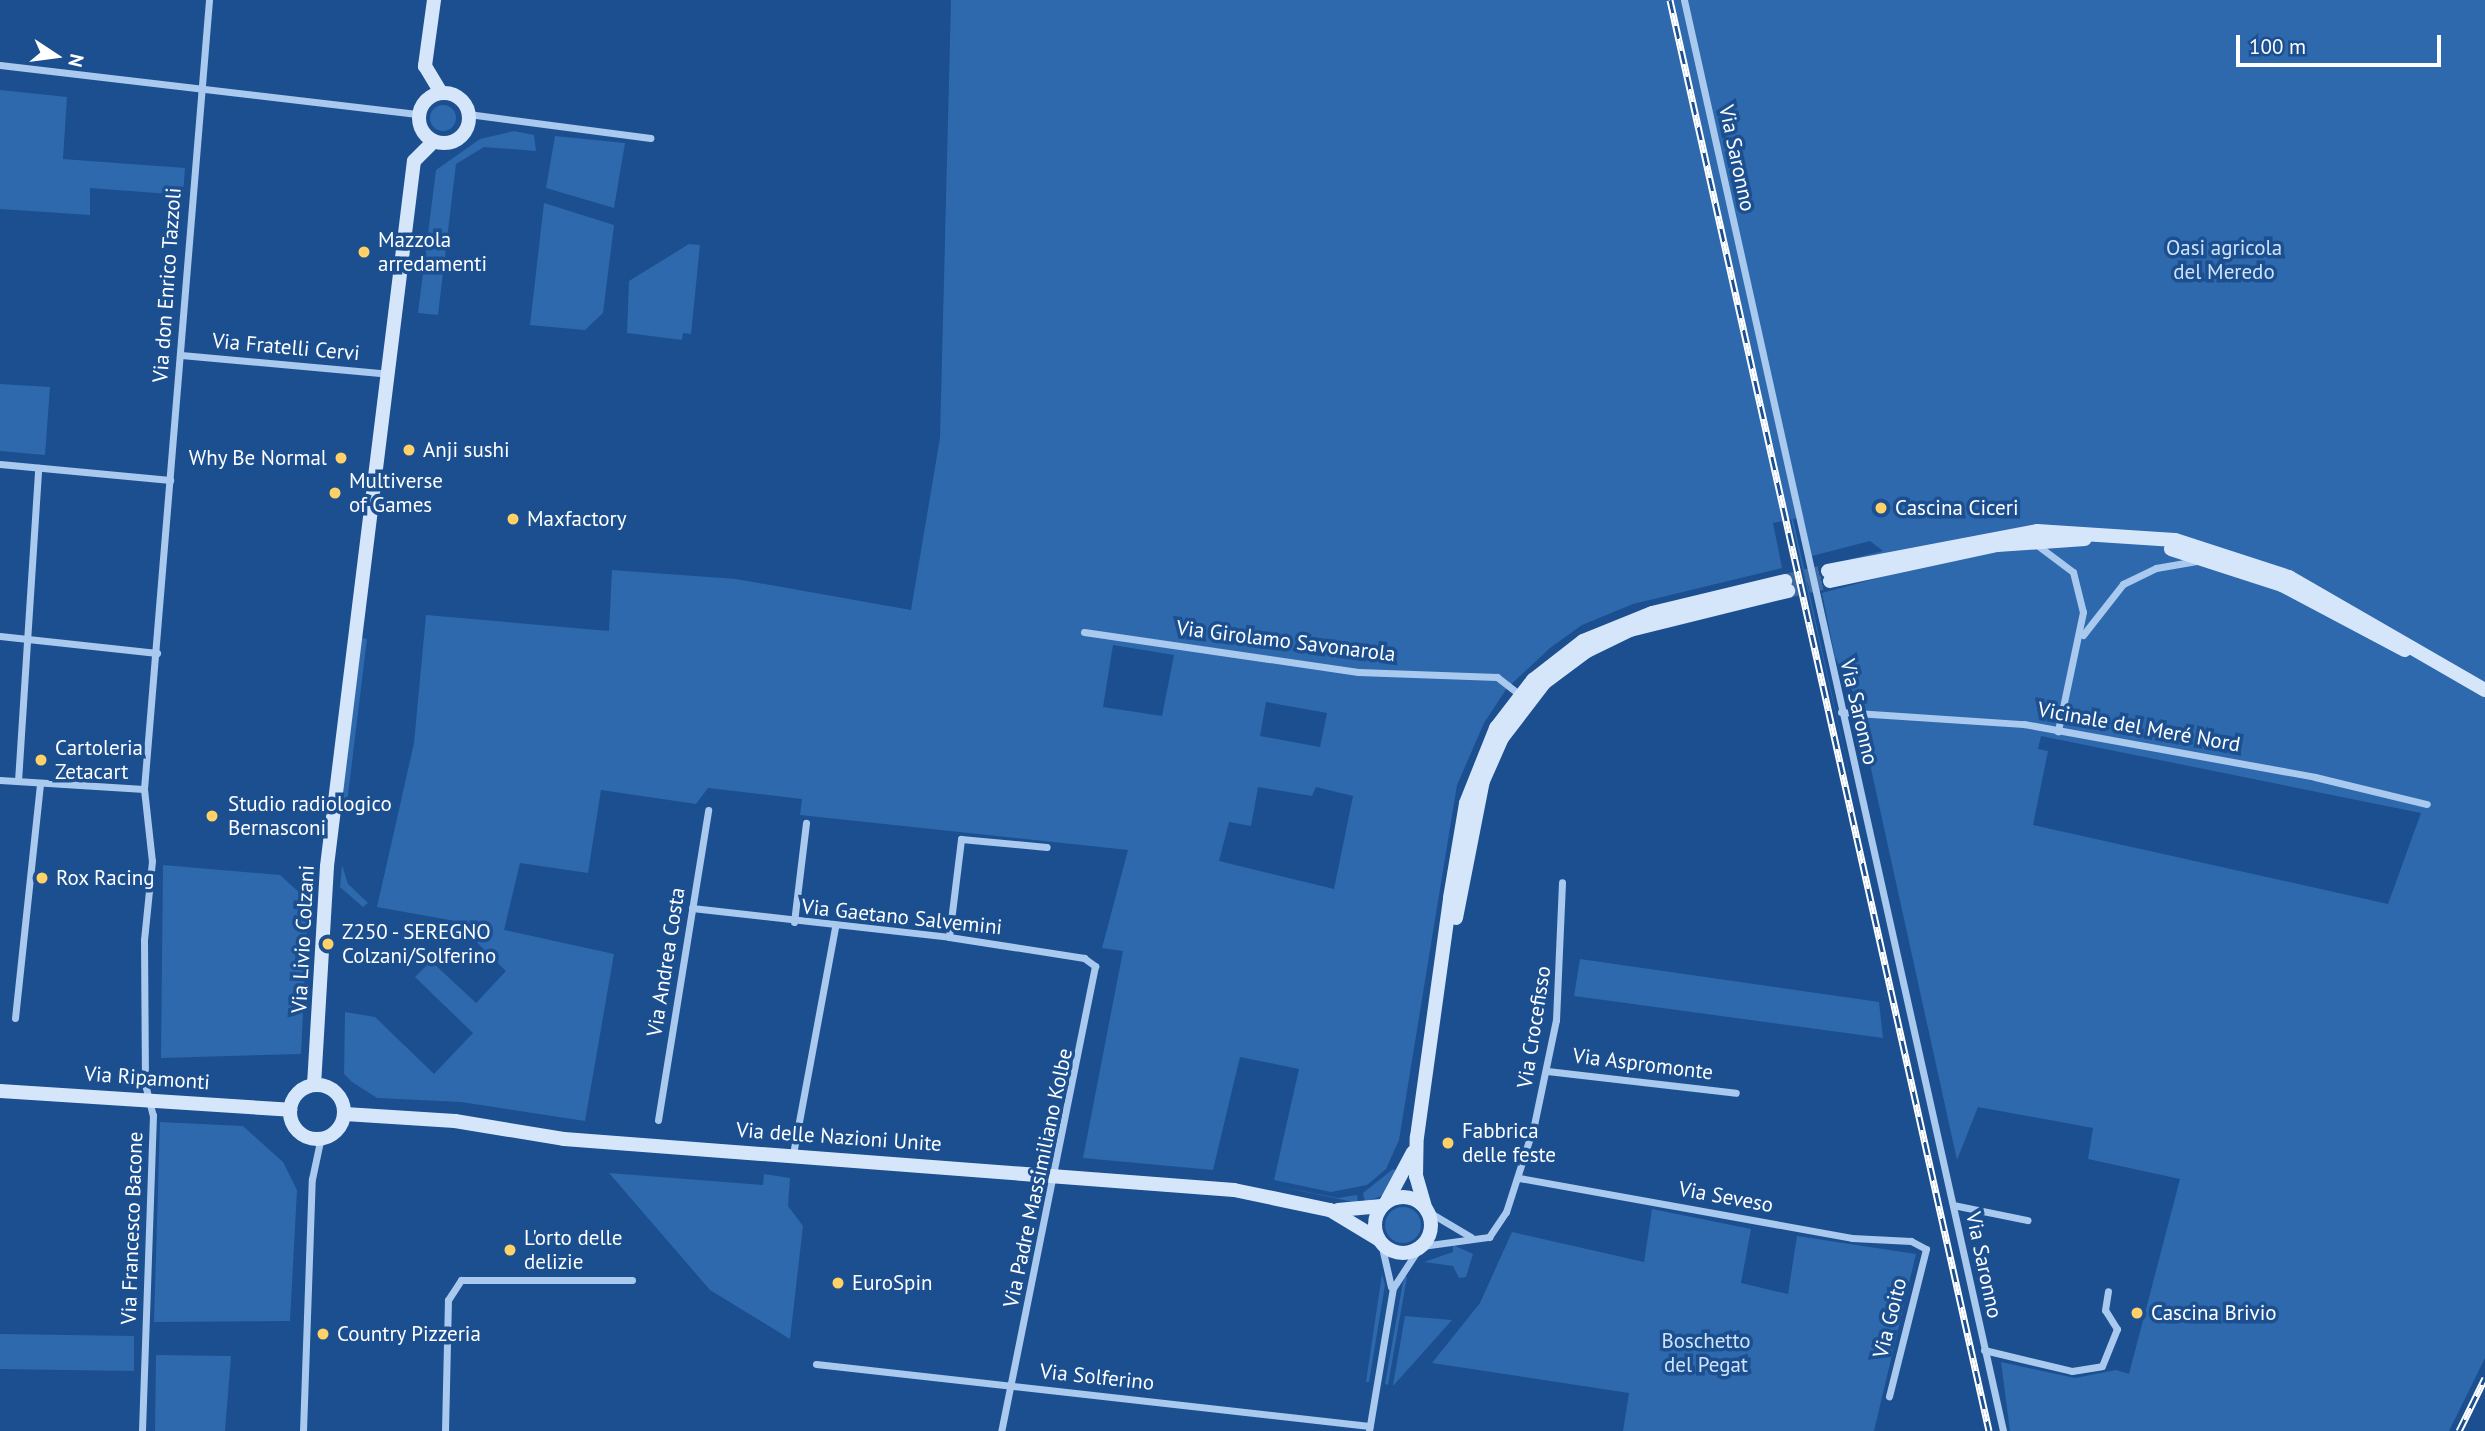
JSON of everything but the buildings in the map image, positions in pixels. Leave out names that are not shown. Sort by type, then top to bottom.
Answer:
[{"type":"street","name":"Via don Enrico Tazzoli","points":[[157,653],[199,89],[209,0]]},
{"type":"street","points":[[433,0],[425,66],[441,93],[461,100],[468,114],[459,138],[434,141],[422,131],[419,114],[426,100],[441,93]]},
{"type":"street","name":"Via Saronno","points":[[1684,0],[2003,1431]]},
{"type":"street","points":[[0,65],[419,114]]},
{"type":"street","points":[[468,114],[650,138]]},
{"type":"street","name":"Via Livio Colzani","points":[[314,1085],[327,866],[414,161],[434,141]]},
{"type":"street","name":"Via Fratelli Cervi","points":[[181,355],[388,374]]},
{"type":"street","points":[[0,464],[170,480]]},
{"type":"street","points":[[18,781],[38,468]]},
{"type":"street","points":[[2439,664],[2282,585],[2216,560],[2123,541],[2016,542],[1829,577],[2003,534],[2142,534],[2216,550],[2289,577],[2485,690]]},
{"type":"street","points":[[2016,542],[2046,548],[2073,572],[2083,612],[2080,645],[2058,731]]},
{"type":"street","points":[[2080,645],[2098,610],[2135,576],[2216,560]]},
{"type":"street","points":[[1369,1428],[1391,1298],[1400,1271],[1420,1247],[1431,1227],[1416,1176],[1417,1137],[1447,946],[1474,775],[1520,695],[1553,662],[1616,624],[1786,586],[1630,630],[1587,650],[1544,683],[1502,738],[1483,781],[1447,946]]},
{"type":"street","name":"Via Girolamo Savonarola","points":[[1084,632],[1358,672],[1497,677],[1520,695]]},
{"type":"street","points":[[0,636],[157,653]]},
{"type":"street","name":"Via Francesco Bacone","points":[[142,1431],[153,1115],[147,1097],[144,940],[152,861],[144,789],[157,653]]},
{"type":"street","name":"Vicinale del Meré Nord","points":[[1841,712],[1945,715],[2058,731],[2315,777],[2427,804]]},
{"type":"street","points":[[0,780],[144,789]]},
{"type":"street","points":[[15,1018],[40,784]]},
{"type":"street","name":"Via Andrea Costa","points":[[658,1120],[708,810]]},
{"type":"street","points":[[794,922],[806,824]]},
{"type":"street","points":[[949,937],[961,839],[1047,846]]},
{"type":"street","name":"Via Crocefisso","points":[[1420,1247],[1475,1239],[1499,1228],[1519,1178],[1546,1070],[1563,964],[1562,882]]},
{"type":"street","name":"Via Gaetano Salvemini","points":[[692,908],[835,927],[949,937],[1084,958],[1098,976]]},
{"type":"street","points":[[793,1154],[835,927]]},
{"type":"street","name":"Via Padre Massimiliano Kolbe","points":[[1001,1431],[1058,1175],[1098,976]]},
{"type":"street","name":"Via Aspromonte","points":[[1546,1070],[1736,1093]]},
{"type":"street","points":[[314,1085],[340,1096],[345,1114],[337,1132],[320,1140],[301,1135],[290,1110],[297,1093],[314,1085]]},
{"type":"street","name":"Via Ripamonti","points":[[0,1091],[147,1097],[290,1110]]},
{"type":"street","name":"Via delle Nazioni Unite","points":[[345,1114],[455,1121],[565,1139],[793,1154],[1234,1190],[1330,1210]]},
{"type":"street","points":[[1391,1298],[1375,1220],[1405,1173],[1417,1137]]},
{"type":"street","points":[[303,1431],[312,1179],[320,1140]]},
{"type":"street","name":"Via Seveso","points":[[1519,1178],[1852,1238],[1911,1241],[1926,1249]]},
{"type":"street","points":[[1330,1210],[1384,1204],[1408,1197],[1475,1239]]},
{"type":"street","points":[[1953,1205],[2028,1220]]},
{"type":"street","points":[[1330,1210],[1398,1253],[1420,1247]]},
{"type":"street","name":"Via Goito","points":[[1889,1396],[1926,1249]]},
{"type":"street","points":[[445,1431],[447,1300],[461,1280],[632,1280]]},
{"type":"street","points":[[1984,1350],[2072,1371],[2102,1366],[2117,1329],[2105,1310],[2108,1291]]},
{"type":"street","name":"Via Solferino","points":[[816,1364],[1369,1428]]},
{"type":"green space","name":"Oasi agricola del Meredo","points":[[951,0],[2485,0],[2485,1358],[2449,1431],[2010,1431],[2001,1362],[2075,1378],[2116,1370],[2129,1374],[2180,1179],[2088,1159],[2093,1128],[1978,1107],[1957,1160],[1855,696],[1835,657],[1822,593],[1889,575],[1826,565],[1883,551],[1870,541],[1812,556],[1803,517],[1793,519],[1856,803],[1791,519],[1773,523],[1782,568],[1633,604],[1582,625],[1550,648],[1507,688],[1484,723],[1457,785],[1399,1140],[1386,1169],[1367,1185],[1331,1192],[1274,1180],[1299,1069],[1240,1057],[1213,1170],[1083,1158],[1123,951],[1102,948],[1128,850],[800,815],[802,799],[708,788],[696,804],[601,790],[588,873],[520,863],[504,930],[614,954],[585,1121],[461,1102],[377,1098],[352,1082],[344,1074],[345,1012],[375,1017],[434,1074],[473,1033],[415,977],[431,961],[476,1003],[506,971],[455,921],[377,907],[414,743],[426,615],[609,631],[612,570],[736,579],[911,610],[940,438]],"holes":[[[1113,645],[1174,655],[1162,716],[1103,707]],[[1266,702],[1327,713],[1320,747],[1260,736]],[[2041,736],[2421,813],[2388,904],[2033,825],[2048,751],[2038,749]],[[1258,787],[1312,796],[1316,787],[1353,796],[1334,889],[1219,861],[1229,822],[1251,826]]]},
{"type":"green space","points":[[0,90],[67,97],[63,159],[185,168],[183,195],[90,188],[90,215],[0,209]]},
{"type":"green space","points":[[443,105],[452,109],[456,118],[452,127],[443,131],[434,127],[430,118],[434,109]]},
{"type":"green space","points":[[514,131],[534,135],[536,151],[484,147],[456,164],[438,315],[418,313],[436,170],[480,139]]},
{"type":"green space","points":[[555,136],[625,143],[614,208],[546,188]]},
{"type":"green space","points":[[544,203],[614,225],[603,313],[585,330],[530,325]]},
{"type":"green space","points":[[689,244],[700,245],[691,334],[683,333],[682,340],[627,333],[629,281]]},
{"type":"green space","points":[[0,384],[50,387],[45,455],[0,451]]},
{"type":"green space","points":[[362,638],[367,639],[347,803],[341,807]]},
{"type":"green space","points":[[163,865],[280,875],[302,895],[308,910],[301,1054],[161,1058]]},
{"type":"green space","points":[[342,865],[348,884],[368,903],[363,907],[340,887]]},
{"type":"green space","points":[[1580,959],[1879,1002],[1883,1038],[1574,996]]},
{"type":"green space","points":[[160,1122],[243,1126],[283,1162],[297,1190],[290,1321],[154,1322]]},
{"type":"green space","points":[[1393,1169],[1400,1173],[1384,1195],[1365,1202],[1363,1193]]},
{"type":"green space","points":[[609,1173],[763,1185],[764,1174],[790,1178],[788,1206],[803,1226],[790,1339],[710,1290]]},
{"type":"green space","points":[[1253,1181],[1338,1198],[1357,1195],[1358,1203]]},
{"type":"green space","points":[[1403,1207],[1416,1212],[1421,1225],[1416,1238],[1403,1243],[1390,1238],[1385,1225],[1390,1212]]},
{"type":"green space","name":"Boschetto del Pegat","points":[[1652,1209],[1751,1229],[1741,1283],[1788,1294],[1797,1236],[1916,1254],[1874,1431],[1623,1431],[1629,1393],[1432,1363],[1480,1303],[1512,1232],[1644,1262]]},
{"type":"green space","points":[[1453,1245],[1473,1254],[1466,1277],[1459,1278],[1453,1266],[1424,1262],[1453,1252]]},
{"type":"green space","points":[[1382,1274],[1385,1285],[1369,1382],[1366,1382]]},
{"type":"green space","points":[[1404,1276],[1407,1277],[1388,1385],[1385,1384]]},
{"type":"green space","points":[[1405,1316],[1452,1320],[1393,1386],[1393,1385]]},
{"type":"green space","points":[[0,1334],[134,1336],[134,1371],[0,1369]]},
{"type":"green space","points":[[156,1355],[231,1356],[225,1431],[155,1431]]},
{"type":"tunnel","points":[[1785,581],[1828,571]]},
{"type":"tunnel","points":[[1788,591],[1830,581]]},
{"type":"railway","points":[[1670,0],[1989,1431]]},
{"type":"railway","points":[[2459,1431],[2485,1378]]},
{"type":"place","name":"Mazzola arredamenti","points":[[364,252]]},
{"type":"place","name":"Anji sushi","points":[[409,450]]},
{"type":"place","name":"Why Be Normal","points":[[341,458]]},
{"type":"place","name":"Multiverse of Games","points":[[335,493]]},
{"type":"place","name":"Cascina Ciceri","points":[[1881,508]]},
{"type":"place","name":"Maxfactory","points":[[513,519]]},
{"type":"place","name":"Cartoleria Zetacart","points":[[41,760]]},
{"type":"place","name":"Studio radiologico Bernasconi","points":[[212,816]]},
{"type":"place","name":"Rox Racing","points":[[42,878]]},
{"type":"place","name":"Z250 - SEREGNO Colzani/Solferino","points":[[328,944]]},
{"type":"place","name":"Fabbrica delle feste","points":[[1448,1143]]},
{"type":"place","name":"L'orto delle delizie","points":[[510,1250]]},
{"type":"place","name":"EuroSpin","points":[[838,1283]]},
{"type":"place","name":"Cascina Brivio","points":[[2137,1313]]},
{"type":"place","name":"Country Pizzeria","points":[[323,1334]]}]
